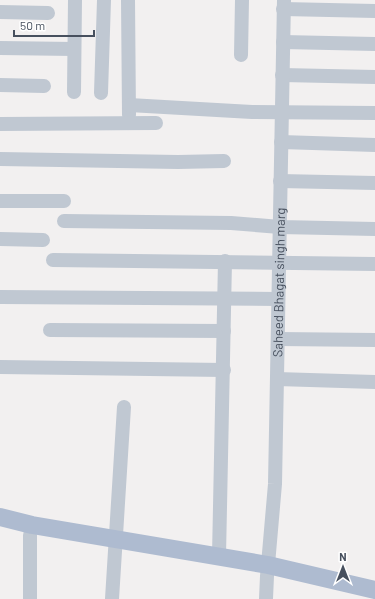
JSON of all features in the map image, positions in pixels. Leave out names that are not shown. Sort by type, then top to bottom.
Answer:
[{"type":"main road","points":[[0,517],[115,545],[217,566],[267,570],[375,590]]},
{"type":"main road","points":[[0,528],[30,535],[219,556],[371,599]]},
{"type":"street","points":[[74,92],[75,0]]},
{"type":"street","points":[[101,93],[104,0]]},
{"type":"street","points":[[128,0],[129,123]]},
{"type":"street","points":[[241,55],[242,0]]},
{"type":"street","points":[[284,4],[375,11]]},
{"type":"street","name":"Saheed Bhagat singh marg","points":[[266,599],[267,570],[275,484],[284,4]]},
{"type":"street","points":[[0,12],[48,13]]},
{"type":"street","points":[[283,42],[375,44]]},
{"type":"street","points":[[0,48],[74,49]]},
{"type":"street","points":[[282,75],[375,78]]},
{"type":"street","points":[[0,85],[44,86]]},
{"type":"street","points":[[129,105],[252,112],[282,111],[375,113]]},
{"type":"street","points":[[0,124],[156,123]]},
{"type":"street","points":[[281,142],[375,145]]},
{"type":"street","points":[[0,159],[178,162],[224,161]]},
{"type":"street","points":[[280,181],[375,183]]},
{"type":"street","points":[[0,201],[64,201]]},
{"type":"street","points":[[64,221],[231,223],[280,227],[375,229]]},
{"type":"street","points":[[0,239],[43,240]]},
{"type":"street","points":[[53,260],[375,264]]},
{"type":"street","points":[[219,556],[224,370],[225,261]]},
{"type":"street","points":[[0,297],[278,299]]},
{"type":"street","points":[[50,330],[224,331]]},
{"type":"street","points":[[278,339],[375,340]]},
{"type":"street","points":[[0,367],[224,370]]},
{"type":"street","points":[[277,379],[375,382]]},
{"type":"street","points":[[112,599],[124,406]]},
{"type":"street","points":[[30,535],[30,599]]}]
